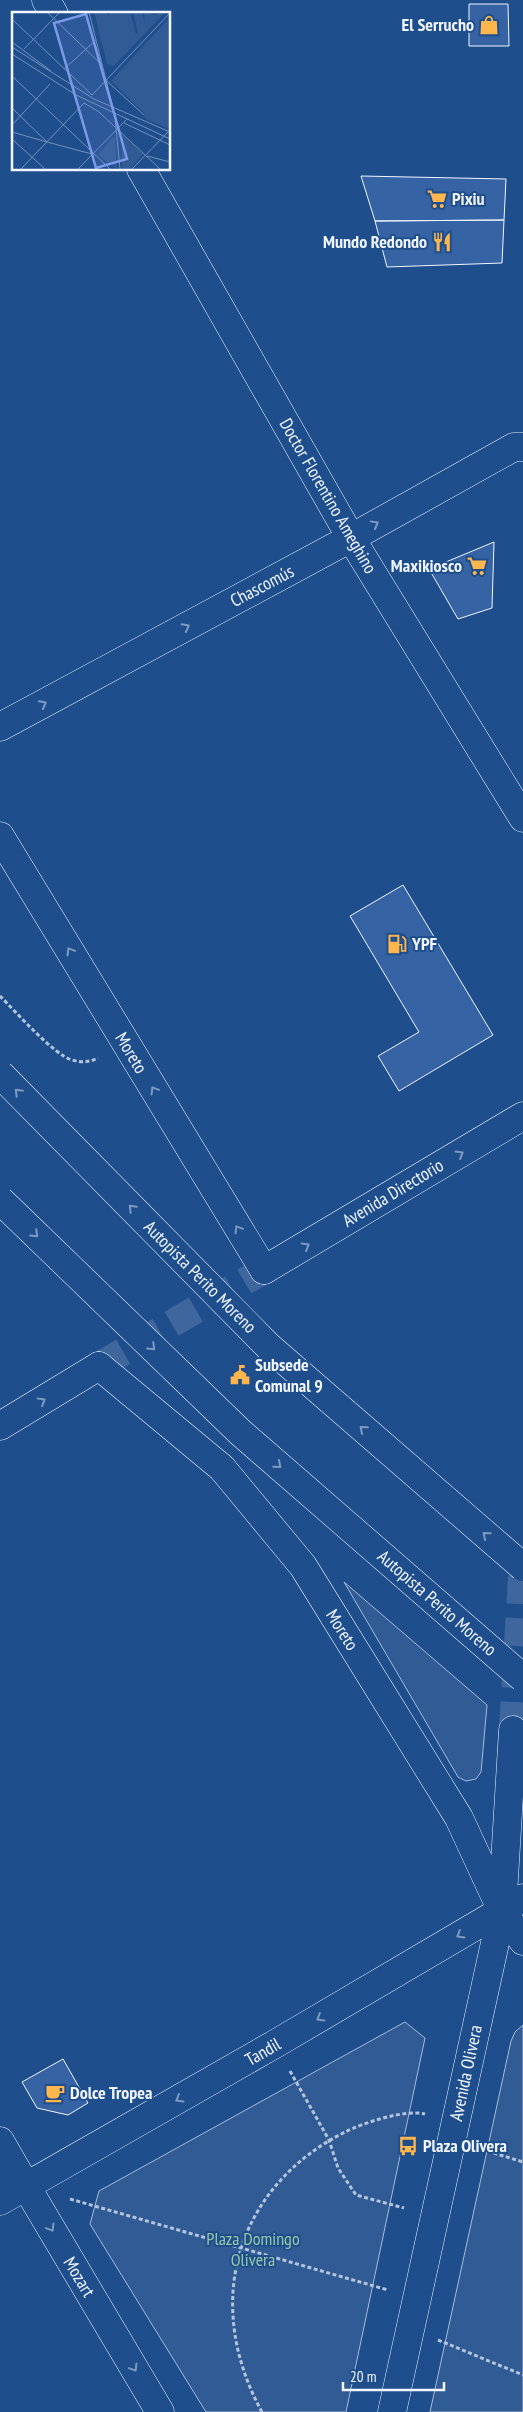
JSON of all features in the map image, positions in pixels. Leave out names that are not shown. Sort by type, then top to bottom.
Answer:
[{"type":"main road","points":[[46,0],[53,12]]},
{"type":"main road","name":"Doctor Florentino Ameghino","points":[[142,170],[351,538],[523,818]]},
{"type":"main road","name":"Chascomús","points":[[0,727],[351,538],[514,447],[523,447]]},
{"type":"main road","name":"Moreto","points":[[0,836],[264,1270]]},
{"type":"main road","name":"Autopista Perito Moreno","points":[[0,1074],[268,1346],[523,1567]]},
{"type":"main road","name":"Avenida Directorio","points":[[264,1270],[523,1116]]},
{"type":"main road","name":"Autopista Perito Moreno","points":[[0,1200],[242,1433],[523,1678]]},
{"type":"main road","name":"Moreto","points":[[0,1426],[99,1366],[222,1468],[303,1566],[512,1905],[523,1941]]},
{"type":"main road","name":"Avenida Olivera","points":[[392,2412],[452,2141],[512,1905],[513,1730]]},
{"type":"main road","name":"Tandil","points":[[0,2201],[275,2044],[512,1905]]},
{"type":"main road","name":"Mozart","points":[[0,2141],[160,2412]]},
{"type":"main road","points":[[0,2180],[26,2186]]},
{"type":"path","points":[[0,996],[57,1051],[71,1060],[89,1062],[126,1044]]},
{"type":"path","points":[[275,2044],[329,2140],[338,2168],[356,2195],[435,2216]]},
{"type":"path","points":[[262,2412],[249,2389],[232,2328],[236,2264],[260,2205],[280,2180],[302,2158],[329,2140],[358,2125],[389,2117],[420,2113]]},
{"type":"path","points":[[452,2141],[523,2162]]},
{"type":"path","points":[[26,2186],[417,2298]]},
{"type":"path","points":[[410,2328],[523,2375]]},
{"type":"shaded area","points":[[344,1582],[487,1705],[481,1772],[476,1779],[466,1781],[458,1777]]},
{"type":"shaded area","name":"Plaza Domingo Olivera","points":[[405,2022],[425,2038],[346,2412],[206,2412],[90,2224],[99,2191]]},
{"type":"shaded area","points":[[523,2025],[523,2412],[430,2412],[511,2041],[515,2032]]},
{"type":"building","name":"El Serrucho","points":[[469,4],[508,4],[509,46],[469,46]]},
{"type":"building","name":"Pixiu","points":[[361,176],[506,179],[504,220],[375,221]]},
{"type":"building","name":"Mundo Redondo","points":[[504,220],[502,263],[387,267],[375,221]]},
{"type":"building","points":[[494,542],[492,608],[458,619],[429,569]]},
{"type":"building","points":[[403,885],[493,1035],[399,1091],[378,1056],[419,1032],[350,916]]},
{"type":"building","name":"Dolce Tropea","points":[[63,2059],[88,2103],[68,2115],[37,2108],[22,2082]]},
{"type":"tunnel","points":[[99,1366],[264,1270]]},
{"type":"tunnel","points":[[513,1730],[523,1560]]},
{"type":"place","name":"El Serrucho","points":[[489,25]]},
{"type":"place","name":"Pixiu","points":[[437,199]]},
{"type":"place","name":"Mundo Redondo","points":[[442,242]]},
{"type":"place","name":"Maxikiosco","points":[[477,566]]},
{"type":"place","name":"YPF","points":[[397,944]]},
{"type":"place","name":"Subsede Comunal 9","points":[[240,1375]]},
{"type":"place","name":"Dolce Tropea","points":[[55,2093]]},
{"type":"place","name":"Plaza Olivera","points":[[408,2146]]}]
